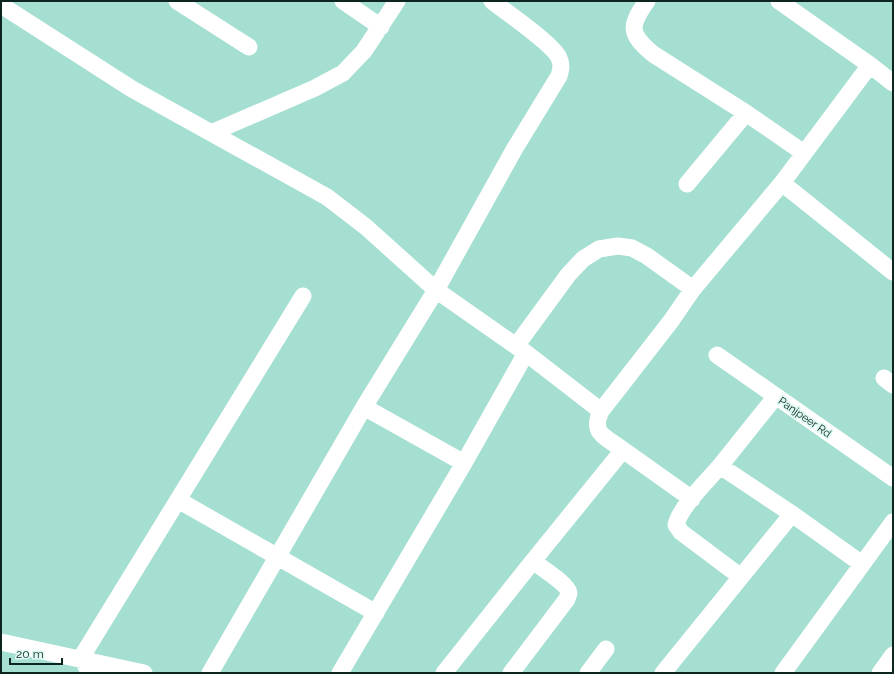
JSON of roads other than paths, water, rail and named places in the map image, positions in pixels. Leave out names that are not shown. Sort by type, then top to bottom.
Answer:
[{"type":"street","points":[[177,1],[250,47]]},
{"type":"street","points":[[343,1],[381,28]]},
{"type":"street","points":[[212,133],[315,88],[343,73],[364,51],[381,28],[397,1]]},
{"type":"street","points":[[210,673],[364,408],[436,290],[515,148],[559,76],[562,66],[559,56],[548,44],[492,1]]},
{"type":"street","points":[[646,1],[636,16],[633,30],[640,43],[653,54],[746,112],[804,153]]},
{"type":"street","points":[[779,1],[893,83]]},
{"type":"street","points":[[1,5],[132,89],[327,197],[366,227],[436,290],[521,350],[601,411]]},
{"type":"street","points":[[692,499],[602,434],[597,428],[597,421],[601,411],[671,321],[693,289],[782,183],[870,65]]},
{"type":"street","points":[[687,184],[746,112]]},
{"type":"street","points":[[782,183],[892,268]]},
{"type":"street","points":[[340,673],[464,463],[521,350],[568,275],[583,259],[599,249],[618,246],[632,248],[647,256],[693,289]]},
{"type":"street","points":[[81,658],[303,296]]},
{"type":"street","name":"Panjpeer Rd","points":[[717,356],[893,478]]},
{"type":"street","points":[[740,577],[681,532],[676,525],[678,518],[692,499],[776,396]]},
{"type":"street","points":[[364,408],[464,463]]},
{"type":"street","points":[[444,673],[623,450]]},
{"type":"street","points":[[720,466],[792,514],[862,564]]},
{"type":"street","points":[[178,500],[376,613]]},
{"type":"street","points":[[663,673],[792,514]]},
{"type":"street","points":[[783,673],[893,522]]},
{"type":"street","points":[[512,673],[567,599],[569,594],[562,583],[533,561]]},
{"type":"street","points":[[1,642],[81,658],[144,673]]},
{"type":"street","points":[[588,673],[606,649]]},
{"type":"street","points":[[880,673],[893,655]]},
{"type":"street","points":[[81,658],[90,673]]}]
